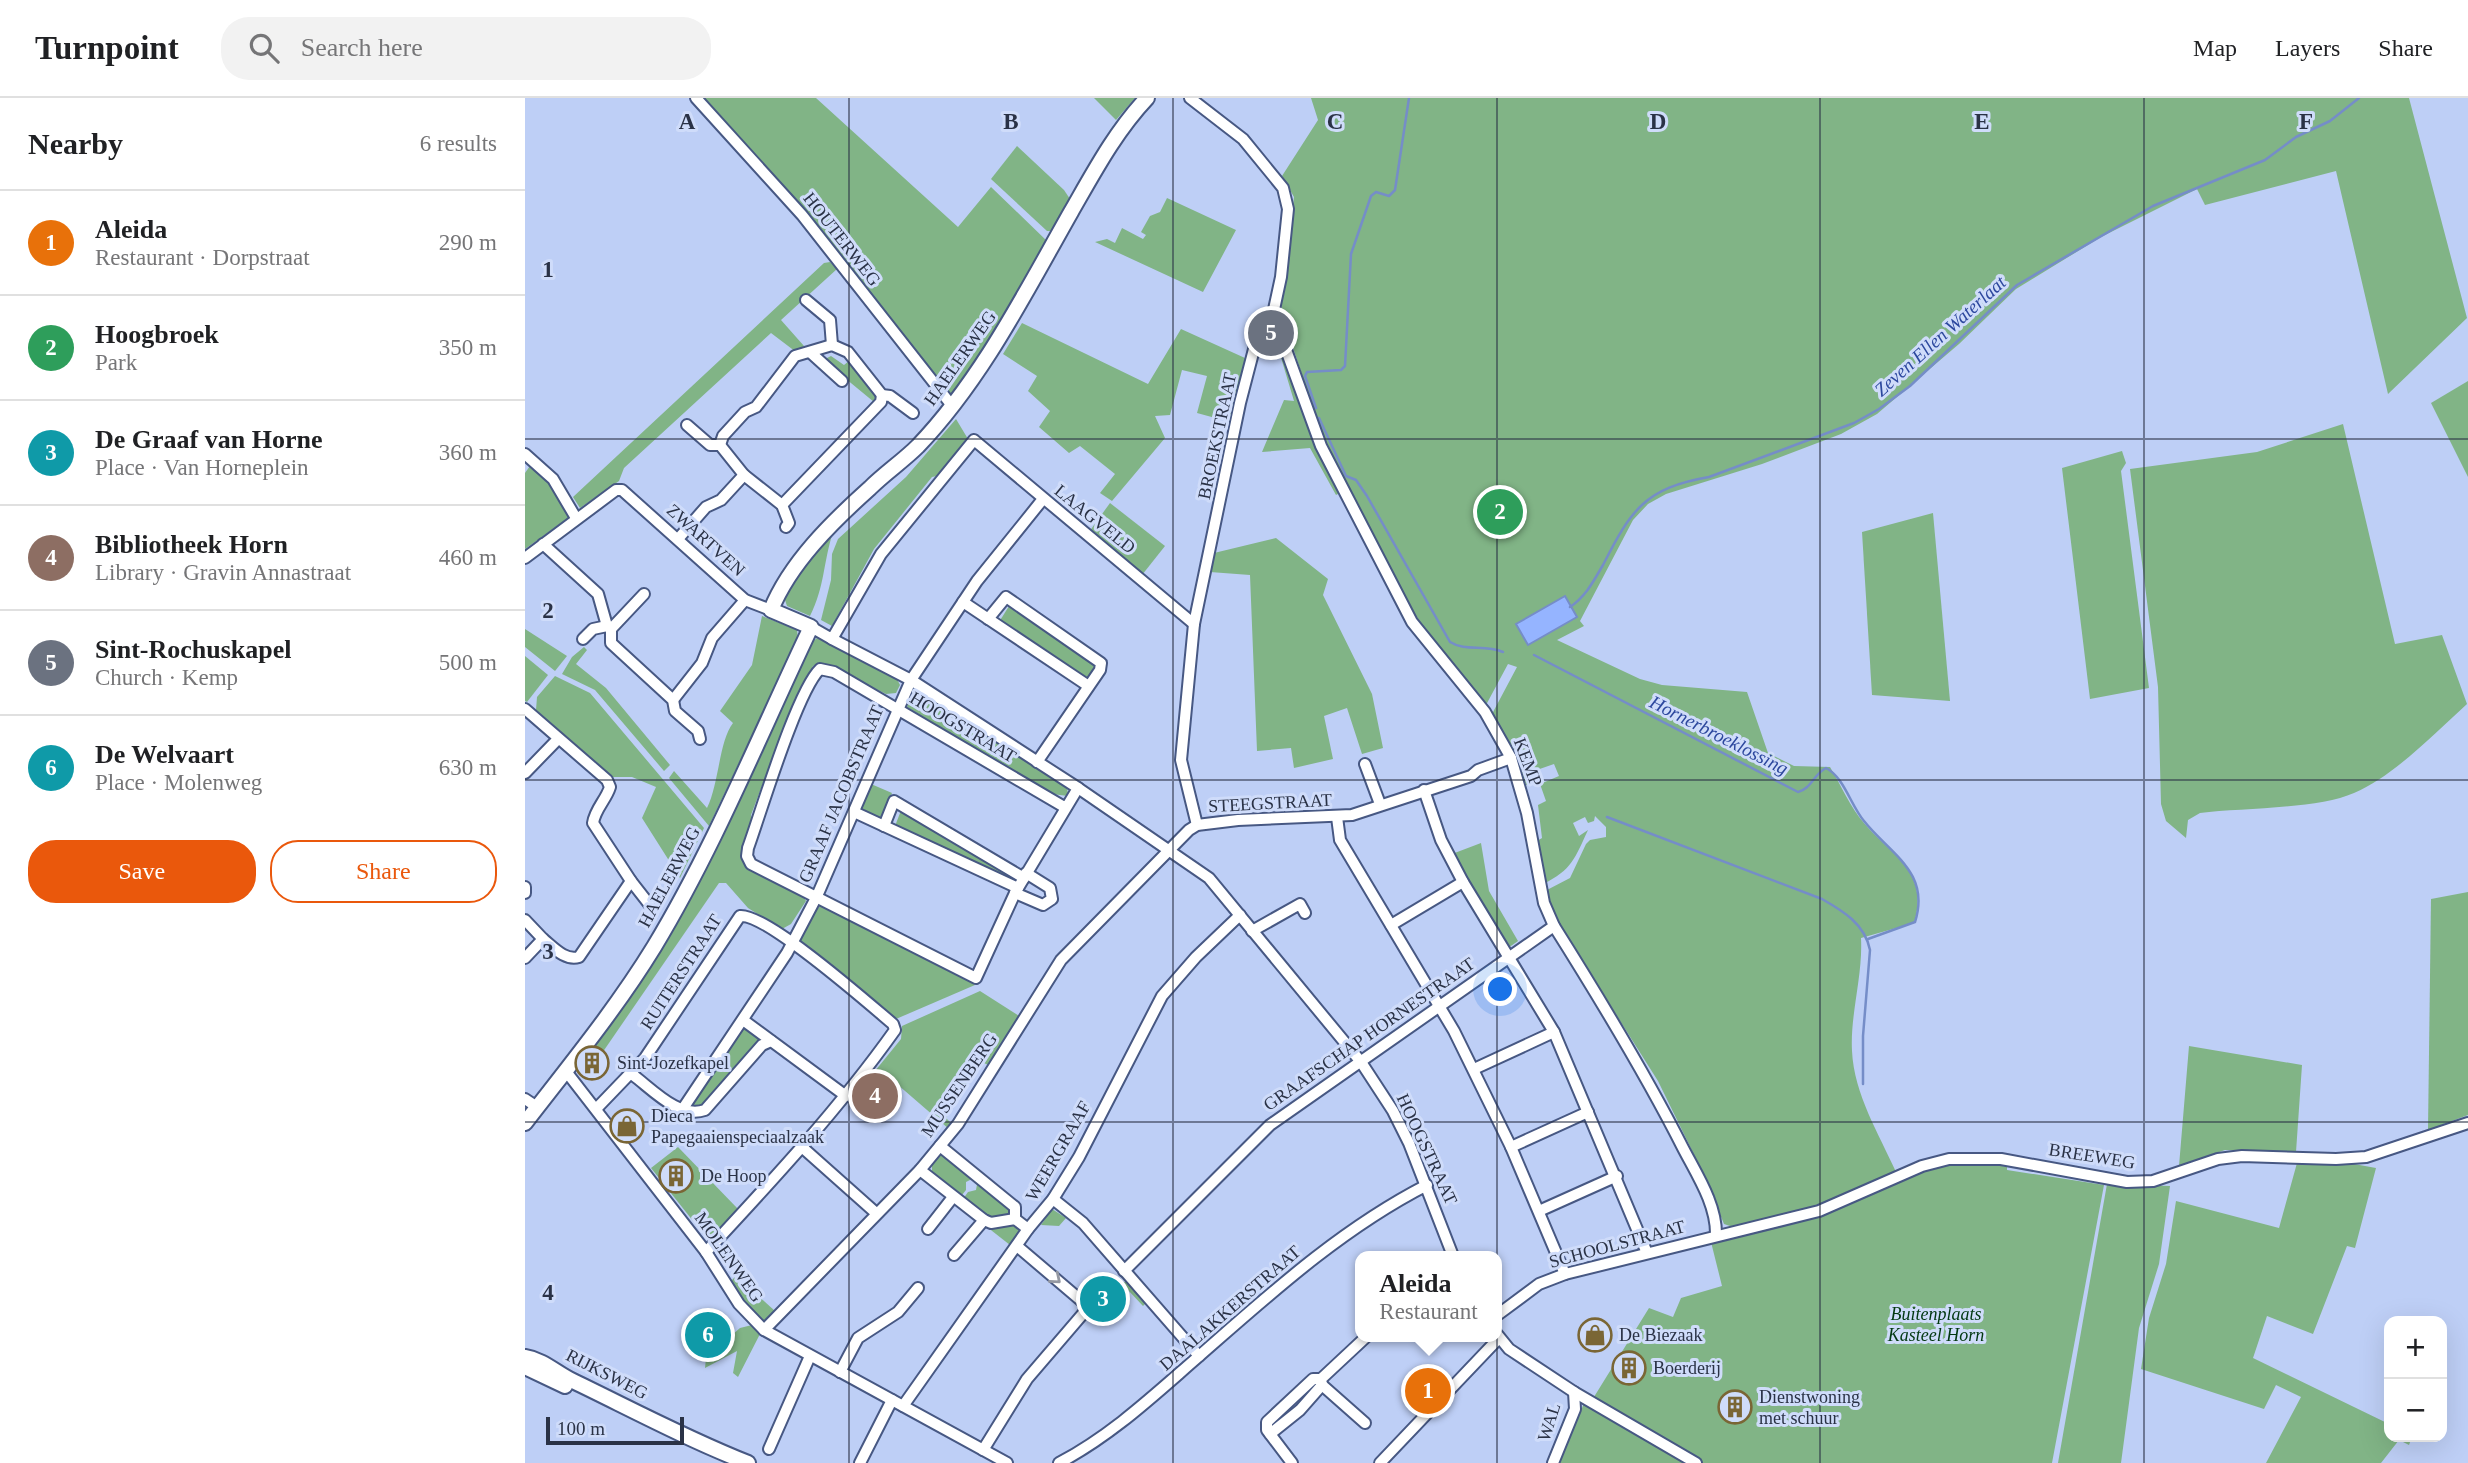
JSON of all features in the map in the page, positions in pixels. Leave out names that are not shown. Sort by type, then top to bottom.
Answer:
[{"type":"street","name":"HOUTERWEG","points":[[697,98],[802,215],[953,407]]},
{"type":"street","name":"HAELERWEG","points":[[771,610],[782,583],[830,528],[869,488],[916,448],[953,407],[1010,320],[1104,153],[1147,98]]},
{"type":"street","name":"BROEKSTRAAT","points":[[1190,98],[1243,139],[1283,187],[1287,198],[1281,277],[1273,314],[1260,327],[1240,403],[1195,624],[1181,760],[1197,825]]},
{"type":"street","points":[[806,300],[830,320],[832,345]]},
{"type":"street","name":"KEMP","points":[[1273,314],[1321,446],[1412,622],[1485,712],[1511,758],[1527,813],[1544,904],[1554,926],[1652,1086],[1706,1194],[1716,1222],[1716,1237]]},
{"type":"street","points":[[720,445],[723,436],[745,411],[756,407],[795,356],[832,345],[848,352],[882,395],[891,396],[913,413]]},
{"type":"street","points":[[811,353],[842,381]]},
{"type":"street","points":[[782,505],[881,401],[882,395]]},
{"type":"street","points":[[687,425],[710,445],[720,445]]},
{"type":"street","name":"LAAGVELD","points":[[832,639],[881,554],[974,440],[1195,624]]},
{"type":"street","points":[[720,445],[744,475],[782,505],[789,523],[786,527]]},
{"type":"street","points":[[525,454],[553,479],[576,518],[525,558]]},
{"type":"street","points":[[678,539],[706,508],[721,500],[744,475]]},
{"type":"street","name":"ZWARTVEN","points":[[576,518],[616,490],[622,490],[745,600],[771,610]]},
{"type":"street","name":"GRAAF JACOBSTRAAT","points":[[682,1110],[743,1020],[817,896],[911,680],[963,603],[1043,499]]},
{"type":"street","points":[[543,544],[598,594],[609,627],[611,643],[673,700],[675,711],[698,731],[700,739]]},
{"type":"street","points":[[583,639],[593,629],[609,627],[644,594]]},
{"type":"street","points":[[988,619],[1000,601],[1006,597],[1101,663],[1100,670],[1087,685],[1037,762]]},
{"type":"street","points":[[673,700],[702,663],[712,638],[745,600]]},
{"type":"street","points":[[963,603],[1087,685]]},
{"type":"street","points":[[771,610],[832,639]]},
{"type":"street","name":"HAELERWEG","points":[[525,1123],[531,1103],[565,1070],[653,949],[691,880],[811,627]]},
{"type":"street","name":"HOOGSTRAAT","points":[[832,639],[911,680],[1078,788],[1209,878],[1361,1062],[1393,1111],[1427,1185],[1452,1251]]},
{"type":"street","name":"HOOGSTRAAT","points":[[817,896],[751,864],[747,856],[807,688],[820,669],[834,672],[1066,808]]},
{"type":"street","points":[[525,709],[607,780],[610,787],[593,823],[649,904]]},
{"type":"street","points":[[525,773],[558,739]]},
{"type":"street","name":"STEEGSTRAAT","points":[[1171,850],[1197,825],[1238,820],[1337,817],[1471,776],[1478,770],[1511,758]]},
{"type":"street","points":[[1365,764],[1380,804]]},
{"type":"street","points":[[817,896],[976,978],[1021,883],[1078,788]]},
{"type":"street","points":[[1424,790],[1441,840],[1463,882],[1507,959],[1554,1032],[1647,1253]]},
{"type":"street","points":[[884,826],[894,801],[1021,883]]},
{"type":"street","points":[[853,813],[1021,883]]},
{"type":"street","points":[[1337,817],[1340,840],[1439,1006],[1473,1069],[1511,1147],[1565,1274]]},
{"type":"street","name":"MUSSENBERG","points":[[764,1330],[920,1170],[958,1124],[1061,960],[1171,850]]},
{"type":"street","points":[[525,920],[564,956],[572,959],[579,957],[631,881]]},
{"type":"street","points":[[1391,925],[1463,882]]},
{"type":"street","points":[[525,887],[525,893]]},
{"type":"street","points":[[1252,930],[1300,904],[1305,913]]},
{"type":"street","name":"RUITERSTRAAT","points":[[596,1109],[633,1075],[740,916],[749,915],[791,942]]},
{"type":"street","name":"WEERGRAAF","points":[[903,1406],[1052,1199],[1079,1157],[1162,996],[1196,957],[1240,915]]},
{"type":"street","name":"GRAAFSCHAP HORNESTRAAT","points":[[1124,1271],[1269,1125],[1554,926]]},
{"type":"street","points":[[525,958],[543,939]]},
{"type":"street","points":[[706,1252],[803,1148],[895,1030],[893,1024],[791,942]]},
{"type":"street","points":[[743,1020],[846,1096]]},
{"type":"street","points":[[1473,1069],[1554,1032]]},
{"type":"street","points":[[633,1075],[682,1110],[695,1114],[705,1110],[762,1045],[771,1041]]},
{"type":"street","name":"MOLENWEG","points":[[565,1070],[706,1252],[739,1304],[764,1330],[1007,1463]]},
{"type":"street","points":[[1511,1147],[1588,1112]]},
{"type":"street","name":"BREEWEG","points":[[1716,1237],[1819,1211],[1922,1166],[1949,1159],[2001,1159],[2127,1182],[2153,1181],[2218,1160],[2242,1156],[2336,1160],[2366,1157],[2468,1123]]},
{"type":"street","points":[[940,1146],[1015,1208],[1015,1219]]},
{"type":"street","points":[[803,1148],[876,1213]]},
{"type":"street","points":[[920,1170],[984,1220],[991,1223],[1015,1219],[1028,1229]]},
{"type":"street","points":[[1539,1211],[1616,1176]]},
{"type":"street","name":"DAALAKKERSTRAAT","points":[[1059,1463],[1125,1422],[1199,1356],[1355,1227],[1427,1185]]},
{"type":"street","points":[[928,1229],[953,1197]]},
{"type":"street","points":[[1052,1199],[1083,1223],[1199,1356]]},
{"type":"street","points":[[954,1255],[984,1220]]},
{"type":"street","name":"SCHOOLSTRAAT","points":[[1502,1312],[1539,1284],[1565,1274],[1716,1237]]},
{"type":"street","points":[[980,1463],[1027,1379],[1083,1317],[1087,1309],[1084,1303],[1017,1246]]},
{"type":"street","points":[[840,1372],[858,1338],[898,1312],[918,1288]]},
{"type":"street","points":[[1502,1340],[1509,1349],[1574,1392],[1696,1463]]},
{"type":"street","points":[[1292,1463],[1270,1434],[1300,1410],[1322,1382],[1361,1342]]},
{"type":"street","points":[[1380,1463],[1492,1342]]},
{"type":"street","points":[[769,1449],[810,1356]]},
{"type":"street","name":"RIJKSWEG","points":[[525,1357],[540,1361],[565,1377],[635,1409],[690,1440],[748,1463]]},
{"type":"street","name":"RIJKSWEG","points":[[525,1367],[629,1416],[659,1435],[723,1463]]},
{"type":"street","points":[[1322,1382],[1366,1423]]},
{"type":"street","name":"WAL","points":[[1553,1463],[1575,1409],[1574,1392]]},
{"type":"street","points":[[860,1463],[892,1400]]},
{"type":"green space","points":[[703,98],[816,98],[958,227],[991,187],[1048,242],[958,390],[952,394],[942,390],[802,206]]},
{"type":"green space","points":[[1094,98],[1135,98],[1116,120]]},
{"type":"green space","points":[[1311,98],[2409,98],[2467,318],[2388,394],[2336,171],[2205,205],[2197,189],[2101,237],[2016,289],[1959,344],[1877,414],[1841,434],[1762,464],[1666,494],[1648,504],[1633,520],[1580,621],[1584,626],[1557,640],[1640,679],[1662,685],[1747,692],[1768,753],[1794,766],[1830,767],[1859,817],[1905,866],[1917,890],[1918,905],[1914,923],[1861,938],[1852,1037],[1857,1083],[1896,1172],[1839,1200],[1733,1227],[1724,1224],[1703,1173],[1658,1081],[1555,918],[1545,891],[1570,878],[1586,844],[1590,840],[1606,837],[1606,827],[1595,816],[1594,821],[1588,823],[1585,817],[1573,823],[1579,836],[1588,830],[1580,848],[1567,868],[1543,884],[1537,841],[1542,838],[1538,805],[1546,801],[1540,784],[1559,776],[1554,764],[1531,772],[1533,783],[1526,785],[1518,761],[1492,714],[1517,667],[1508,664],[1486,705],[1426,633],[1326,446],[1284,321],[1281,304],[1294,197],[1282,176],[1318,120]]},
{"type":"green space","points":[[1017,146],[1064,190],[1070,199],[1055,231],[1047,231],[991,179]]},
{"type":"green space","points":[[1167,198],[1236,230],[1203,292],[1095,242],[1107,239],[1115,243],[1122,228],[1143,239],[1146,235],[1141,232],[1150,216],[1160,212]]},
{"type":"green space","points":[[830,262],[837,269],[781,320],[804,346],[796,352],[771,333],[624,468],[619,481],[580,508],[573,497],[824,263]]},
{"type":"green space","points":[[1022,323],[1148,384],[1181,329],[1245,358],[1230,422],[1197,413],[1207,376],[1182,370],[1170,415],[1155,416],[1165,438],[1112,501],[1100,493],[1115,474],[1080,446],[1069,453],[1039,427],[1050,411],[1028,391],[1037,376],[1003,354]]},
{"type":"green space","points":[[1270,326],[1276,328],[1340,493],[1336,495],[1310,448],[1262,452],[1284,400],[1294,401],[1276,341],[1263,338],[1254,368],[1260,338]]},
{"type":"green space","points":[[831,356],[844,365],[849,361],[877,397],[874,402],[823,360]]},
{"type":"green space","points":[[2468,381],[2468,477],[2431,403]]},
{"type":"green space","points":[[956,419],[968,439],[937,476],[932,477],[874,549],[832,626],[821,620],[831,580],[832,554],[838,539],[906,477]]},
{"type":"green space","points":[[2343,424],[2395,644],[2442,635],[2467,704],[2399,765],[2354,793],[2301,805],[2200,813],[2188,820],[2186,838],[2166,821],[2161,804],[2158,687],[2130,469],[2257,452]]},
{"type":"green space","points":[[2122,451],[2126,463],[2121,471],[2149,688],[2090,699],[2062,468]]},
{"type":"green space","points":[[532,463],[549,479],[571,516],[525,549],[525,473]]},
{"type":"green space","points":[[1110,503],[1165,546],[1142,575],[1089,532]]},
{"type":"green space","points":[[1933,513],[1950,701],[1872,695],[1862,532]]},
{"type":"green space","points":[[833,532],[819,595],[810,616],[787,606],[784,597],[791,582]]},
{"type":"green space","points":[[1276,538],[1328,579],[1323,595],[1372,694],[1383,748],[1362,754],[1347,708],[1324,716],[1333,759],[1294,768],[1291,748],[1257,751],[1250,575],[1210,572],[1214,553]]},
{"type":"green space","points":[[1011,603],[1098,667],[1089,677],[1082,676],[999,622]]},
{"type":"green space","points":[[762,616],[797,630],[798,639],[709,826],[669,778],[674,771],[707,808],[725,740],[733,723],[720,711],[752,665]]},
{"type":"green space","points":[[525,629],[567,656],[555,671],[525,647]]},
{"type":"green space","points":[[817,638],[897,679],[900,685],[896,693],[886,694],[823,663],[813,666],[801,696],[795,698],[751,815],[753,822],[742,859],[748,867],[802,894],[806,901],[791,924],[782,929],[748,908],[726,883],[719,883],[598,1059],[588,1052],[672,931],[811,643]]},
{"type":"green space","points":[[584,647],[587,650],[576,664],[606,688],[670,765],[664,771],[595,690],[562,674],[572,657]]},
{"type":"green space","points":[[525,656],[548,675],[527,702],[525,701]]},
{"type":"green space","points":[[555,676],[590,693],[704,828],[680,878],[642,818],[656,787],[632,777],[613,777],[536,710],[537,697]]},
{"type":"green space","points":[[918,690],[1067,786],[1068,796],[1052,794],[907,707],[911,691]]},
{"type":"green space","points":[[871,784],[892,793],[879,820],[861,808]]},
{"type":"green space","points":[[902,808],[1019,877],[1009,881],[895,826]]},
{"type":"green space","points":[[1481,843],[1489,891],[1518,941],[1508,948],[1452,854]]},
{"type":"green space","points":[[2468,892],[2468,1115],[2428,1130],[2431,899]]},
{"type":"green space","points":[[821,904],[972,980],[975,985],[896,1019],[800,940],[799,935]]},
{"type":"green space","points":[[980,991],[1019,1016],[988,1065],[980,1061],[946,1118],[952,1124],[949,1129],[890,1078],[875,1071],[901,1039],[902,1026]]},
{"type":"green space","points":[[749,1026],[763,1039],[702,1106],[691,1104],[742,1028]]},
{"type":"green space","points":[[2189,1046],[2302,1065],[2296,1152],[2225,1150],[2179,1166]]},
{"type":"green space","points":[[678,1147],[738,1209],[709,1241],[651,1168]]},
{"type":"green space","points":[[944,1152],[976,1177],[966,1182],[966,1190],[962,1195],[932,1172],[932,1165]]},
{"type":"green space","name":"Buitenplaats Kasteel Horn","points":[[1978,1161],[2007,1167],[2007,1170],[2104,1185],[2052,1463],[1560,1463],[1584,1403],[1589,1405],[1649,1308],[1673,1317],[1681,1298],[1722,1286],[1711,1242],[1827,1214],[1923,1170]]},
{"type":"green space","points":[[2297,1163],[2354,1164],[2376,1168],[2355,1248],[2347,1246],[2313,1334],[2267,1316],[2253,1358],[2384,1422],[2384,1442],[2397,1442],[2381,1463],[2266,1463],[2301,1397],[2276,1385],[2264,1409],[2141,1369],[2149,1318],[2166,1264],[2176,1201],[2279,1228]]},
{"type":"green space","points":[[978,1179],[1013,1210],[1013,1216],[989,1218],[963,1199],[968,1192],[976,1190]]},
{"type":"green space","points":[[2107,1184],[2170,1186],[2159,1264],[2139,1328],[2121,1463],[2058,1463]]},
{"type":"green space","points":[[1052,1209],[1066,1218],[1059,1226],[1041,1225]]},
{"type":"green space","points":[[1012,1224],[1018,1227],[1019,1233],[1010,1245],[987,1227]]},
{"type":"green space","points":[[736,1276],[775,1311],[765,1322],[757,1320],[729,1283]]},
{"type":"green space","points":[[1127,1280],[1147,1302],[1143,1306],[1128,1290],[1123,1293],[1118,1288]]},
{"type":"green space","points":[[1100,1293],[1113,1295],[1121,1304],[1103,1319],[1097,1312]]},
{"type":"green space","points":[[752,1325],[760,1334],[738,1377],[733,1373],[737,1351],[705,1368],[706,1358],[740,1328]]},
{"type":"water","points":[[1565,596],[1577,617],[1528,645],[1516,624]]},
{"type":"waterway","name":"Hornerbroeklossing","points":[[1316,408],[1305,376],[1307,372],[1341,370],[1345,366],[1351,254],[1371,196],[1376,192],[1389,196],[1395,190],[1409,98]]},
{"type":"waterway","name":"Zeven Ellen Waterlaat","points":[[1570,607],[1589,588],[1632,516],[1655,495],[1854,423],[1879,409],[1910,386],[2017,285],[2153,206],[2265,160],[2296,137],[2330,121],[2359,98]]},
{"type":"waterway","name":"Hornerbroeklossing","points":[[1319,418],[1346,476],[1356,480],[1367,496],[1450,642],[1462,647],[1489,648],[1503,652]]},
{"type":"waterway","name":"Hornerbroeklossing","points":[[1534,655],[1798,792],[1806,788],[1826,768],[1832,772],[1843,785],[1864,821],[1905,865],[1917,890],[1915,922],[1868,939]]},
{"type":"waterway","name":"Hornerbroeklossing","points":[[1607,817],[1822,899],[1858,926],[1870,950],[1863,1036],[1863,1084]]},
{"type":"place","name":"Sint-Rochuskapel","points":[[1271,333]]},
{"type":"place","name":"Hoogbroek","points":[[1500,512]]},
{"type":"place","name":"Sint-Jozefkapel","points":[[592,1063]]},
{"type":"place","name":"Bibliotheek Horn","points":[[875,1096]]},
{"type":"place","name":"Dieca Papegaaienspeciaalzaak","points":[[627,1126]]},
{"type":"place","name":"De Hoop","points":[[676,1176]]},
{"type":"place","name":"De Graaf van Horne","points":[[1103,1299]]},
{"type":"place","name":"De Welvaart","points":[[708,1335]]},
{"type":"place","name":"De Biezaak","points":[[1595,1335]]},
{"type":"place","name":"Boerderij","points":[[1629,1368]]},
{"type":"place","name":"Aleida","points":[[1428,1391]]},
{"type":"place","name":"Dienstwoning met schuur","points":[[1735,1407]]}]
